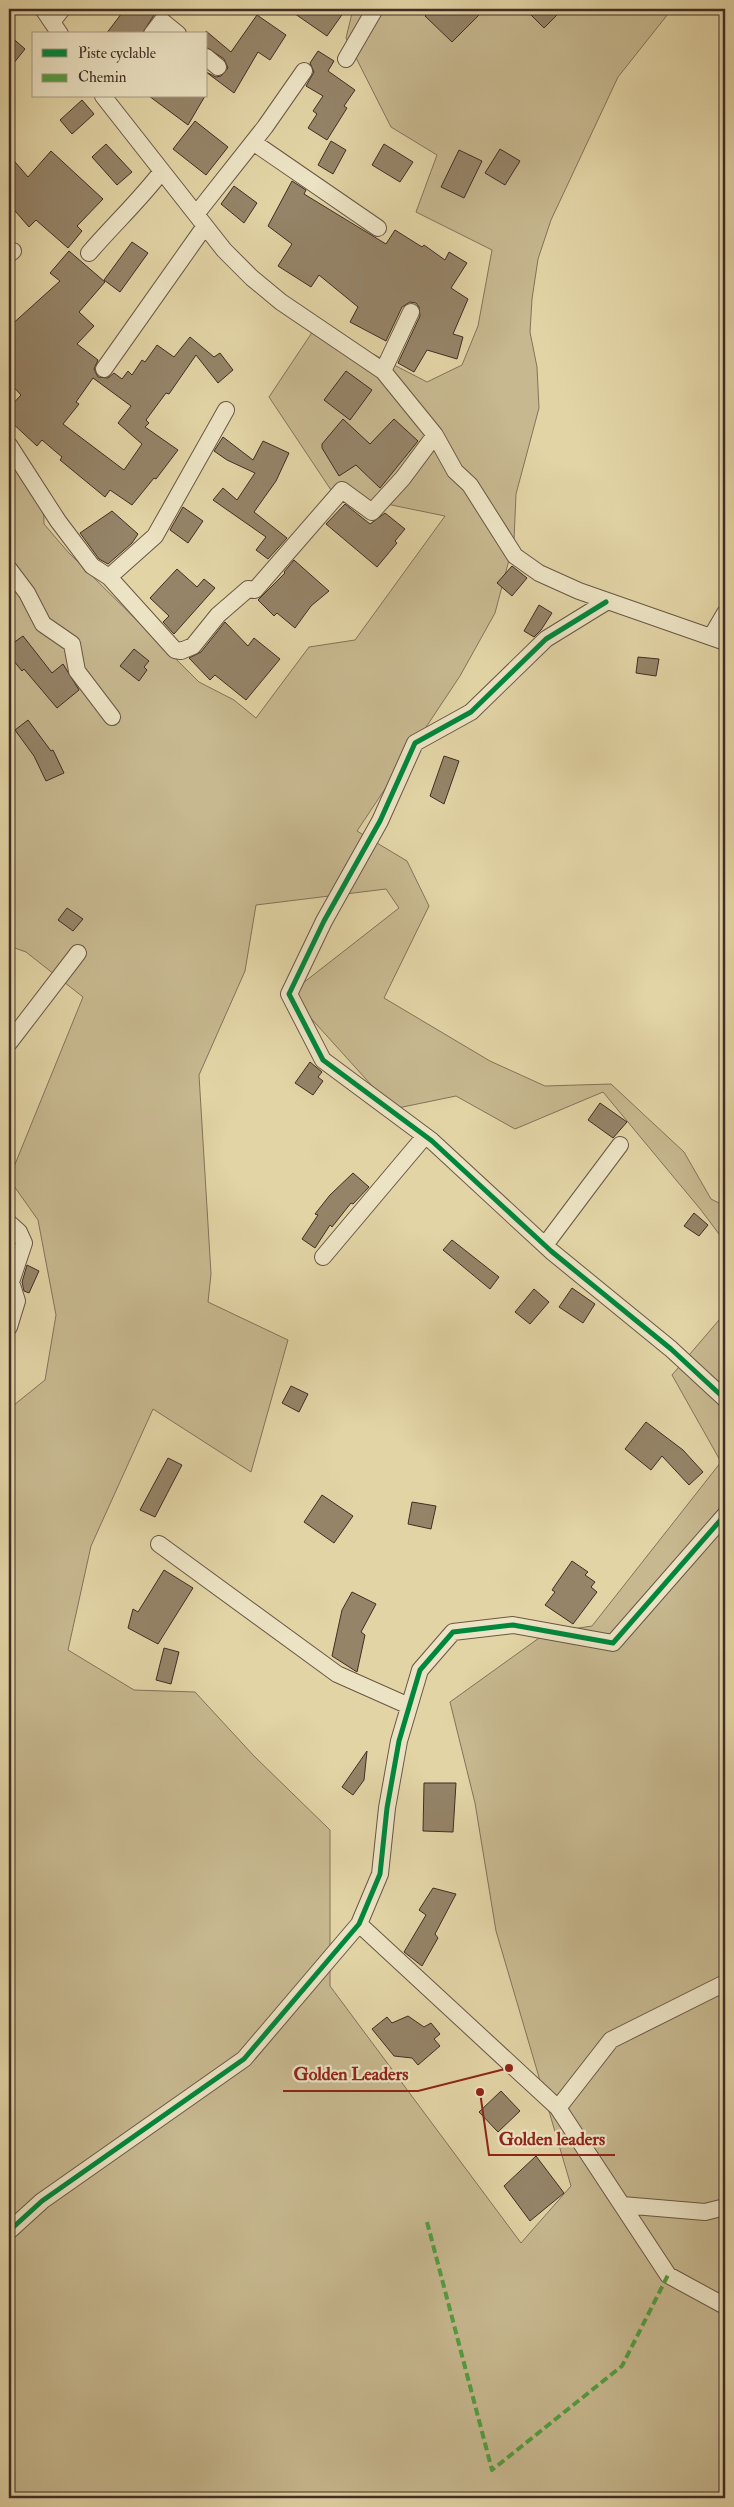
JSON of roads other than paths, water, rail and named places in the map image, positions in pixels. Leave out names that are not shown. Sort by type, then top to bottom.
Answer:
[{"type":"street","points":[[52,22],[62,9]]},
{"type":"street","points":[[346,59],[375,9]]},
{"type":"street","points":[[154,32],[162,21],[176,32]]},
{"type":"street","points":[[104,369],[253,142],[304,71]]},
{"type":"street","points":[[105,98],[201,220],[252,278],[280,302],[383,371],[435,434],[455,471],[470,486],[516,556],[539,573],[606,602],[718,640],[725,612]]},
{"type":"street","points":[[253,142],[378,228]]},
{"type":"street","points":[[89,252],[113,225],[140,200],[162,171]]},
{"type":"street","points":[[383,371],[412,312]]},
{"type":"street","points":[[108,577],[155,536],[226,410]]},
{"type":"street","points":[[9,445],[58,521],[92,566],[108,577],[167,643],[175,650],[182,651],[193,646],[218,615],[248,589],[255,590],[342,490],[372,512],[403,478],[435,434]]},
{"type":"street","points":[[9,569],[27,593],[43,624],[72,644],[77,671],[112,717]]},
{"type":"street","points":[[606,602],[546,639],[471,712],[415,743],[380,820],[324,921],[289,994],[323,1060],[426,1136],[545,1245],[671,1349],[725,1399]]},
{"type":"street","points":[[9,1043],[78,953]]},
{"type":"street","points":[[323,1257],[426,1136]]},
{"type":"street","points":[[545,1245],[620,1145]]},
{"type":"street","points":[[9,1223],[19,1232],[24,1243],[11,1282],[17,1301],[9,1327]]},
{"type":"street","points":[[9,2232],[42,2201],[244,2059],[359,1924],[380,1874],[387,1808],[399,1741],[420,1670],[453,1632],[513,1625],[613,1642],[725,1515]]},
{"type":"street","points":[[159,1544],[337,1674],[409,1706]]},
{"type":"street","points":[[359,1924],[558,2108],[668,2275],[725,2306]]},
{"type":"street","points":[[558,2108],[611,2040],[725,1982]]},
{"type":"street","points":[[622,2205],[705,2212],[725,2207]]},
{"type":"place","name":"Golden Leaders","points":[[509,2068]]},
{"type":"place","name":"Golden leaders","points":[[480,2092]]}]
